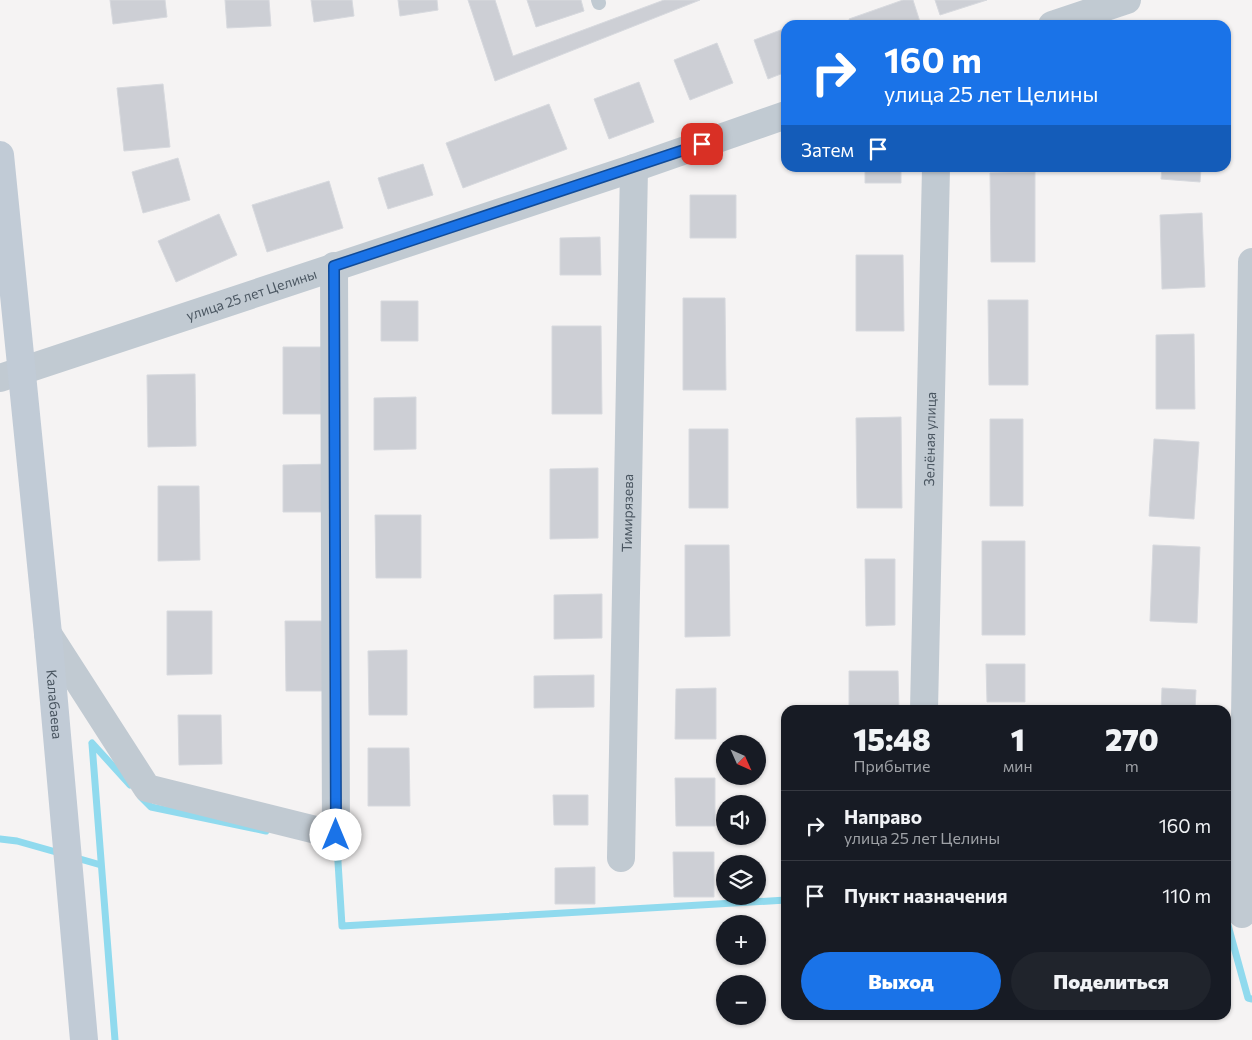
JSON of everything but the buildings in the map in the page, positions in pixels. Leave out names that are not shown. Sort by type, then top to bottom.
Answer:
[{"type":"street","points":[[1067,20],[1127,0]]},
{"type":"street","name":"улица 25 лет Целины","points":[[11,374],[634,168],[781,117]]},
{"type":"street","name":"Калабаева","points":[[0,155],[11,374],[48,634],[84,1040]]},
{"type":"street","name":"Тимирязева","points":[[621,858],[634,168]]},
{"type":"street","name":"Зелёная улица","points":[[924,705],[936,172]]},
{"type":"street","points":[[1242,914],[1252,262]]},
{"type":"street","points":[[48,634],[147,788],[336,835],[334,266]]},
{"type":"waterway","points":[[92,743],[130,785]]},
{"type":"waterway","points":[[92,744],[115,1040]]},
{"type":"waterway","points":[[141,797],[151,807],[266,831]]},
{"type":"waterway","points":[[0,839],[17,841],[63,854]]},
{"type":"waterway","points":[[330,845],[337,846],[342,926],[781,900]]},
{"type":"waterway","points":[[73,857],[101,865]]},
{"type":"waterway","points":[[1231,936],[1248,998],[1252,999]]},
{"type":"route","points":[[336,835],[334,266],[702,144]]}]
